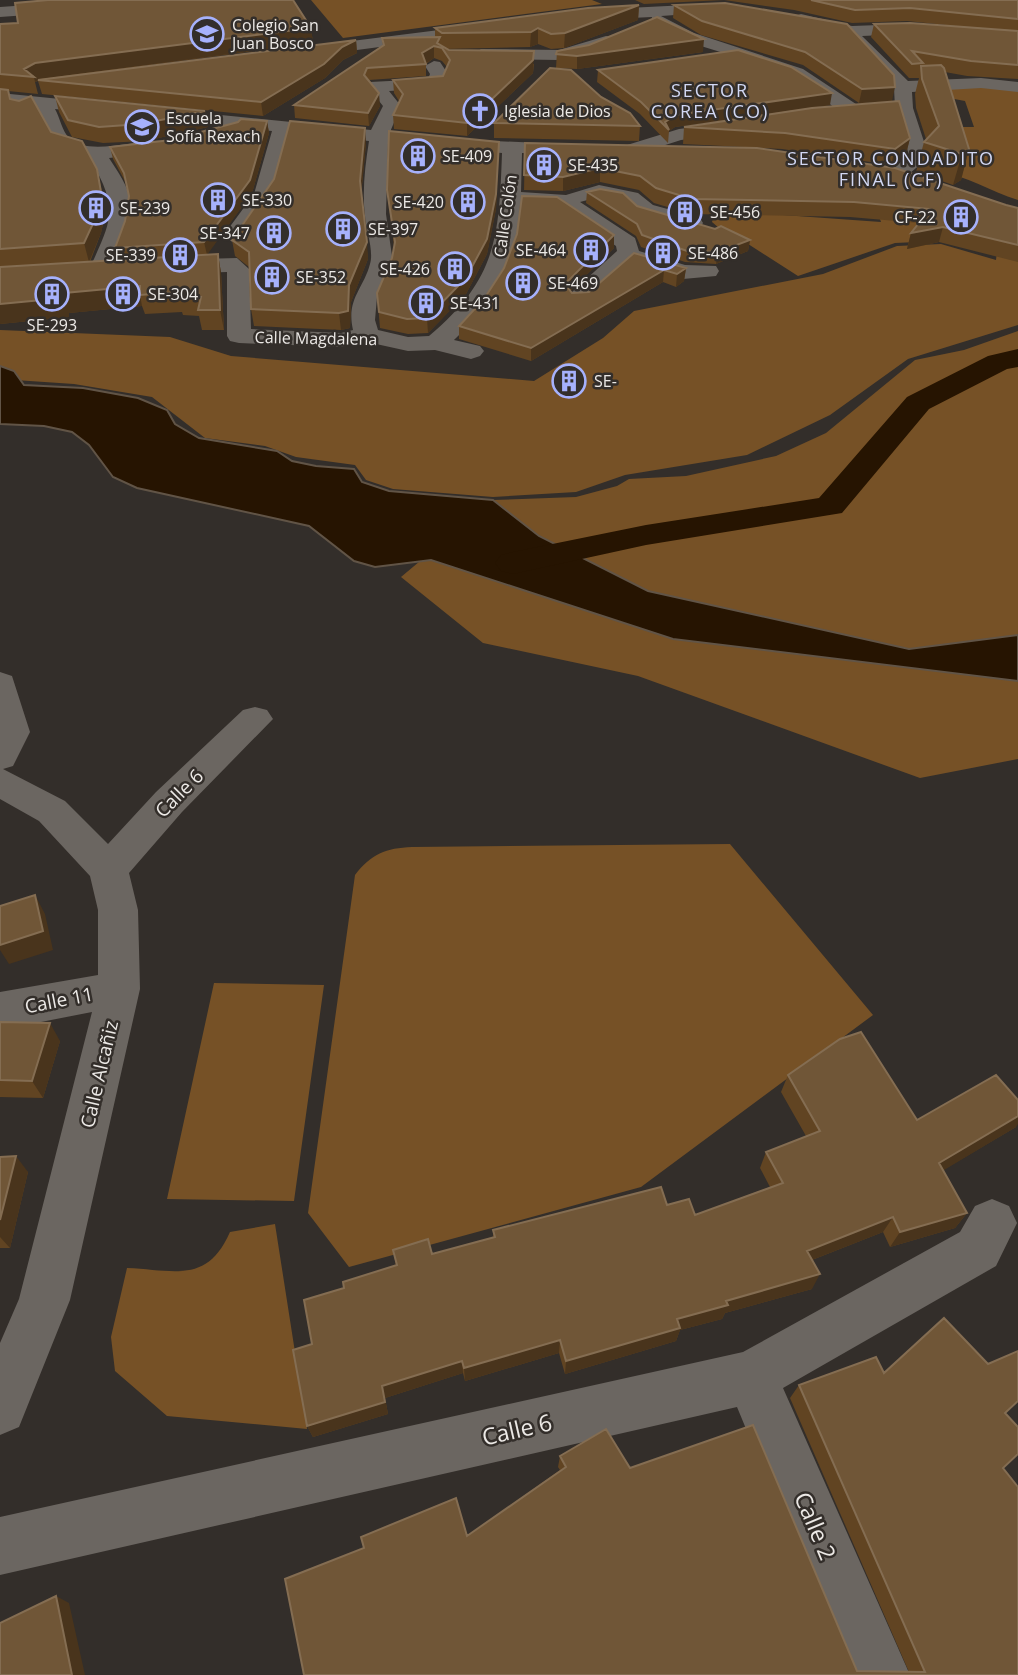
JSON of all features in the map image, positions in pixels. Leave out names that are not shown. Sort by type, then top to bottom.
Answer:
[{"type":"street","points":[[0,10],[99,0]]},
{"type":"street","points":[[0,10],[165,0]]},
{"type":"street","points":[[575,17],[653,15],[747,6]]},
{"type":"street","points":[[897,12],[907,29]]},
{"type":"street","points":[[545,66],[624,32],[653,15]]},
{"type":"street","points":[[653,15],[676,33],[787,68],[811,80],[855,112]]},
{"type":"street","points":[[783,16],[852,31],[907,29],[1018,38]]},
{"type":"street","points":[[286,54],[370,49],[502,27]]},
{"type":"street","points":[[852,31],[903,87],[904,108],[919,157],[896,175]]},
{"type":"street","points":[[523,33],[545,66]]},
{"type":"street","points":[[351,66],[370,49],[455,55],[534,55],[545,66]]},
{"type":"street","points":[[698,60],[739,55]]},
{"type":"street","points":[[367,335],[363,320],[366,297],[382,263],[375,214],[375,163],[381,128],[391,113],[392,106],[376,86],[435,84],[439,74],[434,66]]},
{"type":"street","points":[[903,87],[981,83],[1018,87]]},
{"type":"street","points":[[0,96],[45,94],[246,121],[280,120],[381,136],[472,146],[593,149]]},
{"type":"street","points":[[5,119],[45,94]]},
{"type":"street","points":[[45,94],[62,143],[74,150],[153,148],[224,132],[246,121]]},
{"type":"street","points":[[387,100],[450,97]]},
{"type":"street","points":[[821,114],[904,108]]},
{"type":"street","points":[[74,273],[215,264],[264,194],[280,120]]},
{"type":"street","points":[[638,122],[653,142]]},
{"type":"street","points":[[693,154],[627,149],[750,125]]},
{"type":"street","points":[[472,146],[490,128]]},
{"type":"street","name":"Calle Colón","points":[[435,343],[463,320],[500,262],[510,198],[512,149]]},
{"type":"street","points":[[95,151],[124,200],[123,218],[99,272]]},
{"type":"street","points":[[870,171],[896,175],[920,183]]},
{"type":"street","points":[[510,198],[563,200],[599,191],[631,197],[645,210],[714,231]]},
{"type":"street","points":[[563,200],[627,243],[628,253]]},
{"type":"street","points":[[628,253],[683,272],[708,271]]},
{"type":"street","points":[[579,298],[628,253]]},
{"type":"street","name":"Calle Magdalena","points":[[215,264],[229,263],[237,269],[239,336],[341,340],[367,335],[408,344],[435,343],[471,351]]},
{"type":"street","points":[[0,684],[12,732],[0,757]]},
{"type":"street","name":"Calle 6","points":[[108,870],[169,802],[255,719]]},
{"type":"street","name":"Calle Alcañiz","points":[[0,782],[52,811],[108,870],[118,910],[118,989],[44,1300],[0,1408]]},
{"type":"street","name":"Calle 11","points":[[0,1011],[118,989]]},
{"type":"street","name":"Calle 6","points":[[0,1546],[751,1377],[978,1249],[992,1223]]},
{"type":"street","name":"Calle 2","points":[[751,1377],[878,1675]]},
{"type":"shaded area","points":[[311,0],[592,0],[602,4],[343,38]]},
{"type":"shaded area","points":[[983,85],[1018,90],[1018,200],[959,176],[938,171],[950,127],[974,127],[965,101],[949,98],[939,86]]},
{"type":"shaded area","points":[[715,210],[881,222],[877,210],[944,229],[938,241],[895,243],[798,276],[745,242],[726,234],[712,222]]},
{"type":"shaded area","points":[[941,244],[996,260],[997,251],[1018,254],[1018,325],[908,359],[830,415],[747,455],[625,475],[576,492],[493,497],[393,489],[366,480],[355,465],[296,457],[265,446],[205,438],[152,397],[74,384],[0,379],[0,330],[170,337],[231,356],[534,381],[603,338],[634,311],[823,274],[897,246]]},
{"type":"shaded area","points":[[1018,331],[1018,759],[920,778],[638,676],[483,643],[401,577],[493,500],[576,497],[617,486],[629,479],[686,476],[776,456],[826,433],[915,360],[964,350]]},
{"type":"shaded area","points":[[0,366],[14,371],[24,385],[83,388],[138,398],[167,410],[175,424],[199,438],[277,451],[292,461],[316,466],[354,469],[362,482],[389,491],[493,500],[539,536],[648,591],[909,649],[1018,635],[1018,681],[673,639],[431,560],[375,567],[354,561],[309,526],[137,488],[113,477],[89,445],[72,432],[44,426],[0,424]]},
{"type":"shaded area","points":[[730,844],[873,1015],[641,1187],[349,1267],[308,1213],[355,875],[361,868],[380,854],[412,847]]},
{"type":"shaded area","points":[[214,983],[324,985],[294,1201],[167,1199]]},
{"type":"shaded area","points":[[275,1224],[307,1429],[167,1416],[115,1371],[111,1337],[127,1268],[175,1271],[200,1267],[221,1249],[230,1232]]},
{"type":"building","points":[[48,0],[293,0],[311,28],[35,63],[24,69],[34,77],[0,74],[0,24],[18,23],[15,3]]},
{"type":"building","points":[[811,0],[1018,0],[1018,19],[910,8],[855,10]]},
{"type":"building","points":[[725,3],[847,24],[894,75],[895,87],[862,89],[805,52],[702,21],[674,5]]},
{"type":"building","points":[[639,5],[565,33],[551,34],[538,28],[531,32],[442,33],[435,28],[588,8]]},
{"type":"building","points":[[657,17],[704,39],[577,56],[556,54],[557,51],[589,45]]},
{"type":"building","points":[[910,23],[1018,31],[1018,65],[971,61],[912,51],[923,63],[912,64],[874,24]]},
{"type":"building","points":[[440,37],[437,43],[449,50],[534,51],[533,60],[467,123],[393,115],[403,94],[393,80],[443,76],[450,60],[442,48],[434,46],[422,53],[426,64],[367,68],[364,75],[379,93],[368,113],[294,105],[384,45],[382,38]]},
{"type":"building","points":[[356,40],[342,47],[324,64],[261,102],[38,80]]},
{"type":"building","points":[[738,50],[791,67],[832,93],[676,115],[665,122],[669,130],[641,102],[598,70]]},
{"type":"building","points":[[941,65],[969,149],[962,154],[924,142],[939,126],[922,79],[921,66]]},
{"type":"building","points":[[550,68],[571,70],[601,97],[630,113],[640,126],[494,123]]},
{"type":"building","points":[[0,89],[8,90],[10,99],[19,101],[31,96],[51,132],[82,141],[97,169],[101,192],[97,215],[84,243],[0,249]]},
{"type":"building","points":[[55,96],[205,111],[141,124],[99,127],[68,120]]},
{"type":"building","points":[[899,101],[910,138],[895,149],[785,133],[684,127],[812,108]]},
{"type":"building","points":[[241,119],[267,121],[250,180],[204,242],[115,248],[125,221],[129,196],[124,173],[110,147],[171,140]]},
{"type":"building","points":[[290,121],[365,128],[360,181],[367,242],[349,285],[348,311],[339,313],[251,309],[249,252],[232,240],[274,179]]},
{"type":"building","points":[[389,131],[499,142],[496,194],[487,239],[466,278],[427,318],[407,319],[379,312],[377,293],[392,258],[395,242],[387,190]]},
{"type":"building","points":[[525,143],[757,148],[895,168],[1018,208],[1018,245],[943,227],[911,233],[930,209],[854,202],[692,199],[656,188],[640,176],[600,168],[563,177],[524,175]]},
{"type":"building","points":[[600,189],[623,193],[637,206],[715,229],[721,226],[750,240],[718,252],[687,251],[642,235],[637,224],[587,192]]},
{"type":"building","points":[[522,196],[557,197],[614,235],[565,284],[572,293],[589,292],[634,253],[686,268],[677,274],[664,270],[531,348],[459,326],[484,299],[504,268],[517,234]]},
{"type":"building","points":[[218,254],[220,310],[198,310],[201,297],[179,296],[180,292],[140,295],[140,286],[64,293],[63,298],[0,304],[0,267]]},
{"type":"building","points":[[35,895],[43,931],[0,945],[0,906]]},
{"type":"building","points":[[0,1022],[50,1023],[32,1081],[0,1080]]},
{"type":"building","points":[[861,1032],[917,1120],[996,1075],[1018,1100],[1018,1116],[939,1163],[967,1213],[900,1232],[893,1217],[807,1251],[820,1274],[726,1301],[728,1305],[677,1319],[680,1328],[566,1361],[560,1340],[464,1368],[462,1361],[382,1386],[385,1402],[307,1426],[293,1350],[312,1344],[304,1300],[344,1288],[343,1282],[397,1265],[393,1250],[428,1239],[432,1254],[495,1237],[493,1230],[661,1187],[667,1205],[689,1199],[695,1215],[783,1183],[766,1152],[820,1131],[788,1075],[840,1039]]},
{"type":"building","points":[[16,1156],[0,1220],[0,1157]]},
{"type":"building","points":[[944,1318],[988,1364],[1018,1351],[1018,1401],[1005,1413],[1018,1427],[1018,1454],[1003,1468],[1018,1487],[1018,1675],[304,1675],[285,1579],[364,1548],[361,1537],[456,1498],[467,1536],[566,1467],[560,1456],[606,1429],[630,1468],[753,1425],[857,1671],[925,1672],[799,1385],[876,1357],[884,1373]]},
{"type":"building","points":[[56,1596],[72,1675],[0,1675],[0,1623]]},
{"type":"waterway","points":[[513,563],[646,535],[830,506],[918,403],[998,362],[1018,358]]},
{"type":"place","name":"Colegio San Juan Bosco","points":[[207,34]]},
{"type":"place","name":"Iglesia de Dios","points":[[480,111]]},
{"type":"place","name":"Escuela Sofía Rexach","points":[[142,127]]},
{"type":"place","name":"SE-409","points":[[418,156]]},
{"type":"place","name":"SE-435","points":[[544,165]]},
{"type":"place","name":"SE-330","points":[[218,200]]},
{"type":"place","name":"SE-420","points":[[468,202]]},
{"type":"place","name":"SE-239","points":[[96,208]]},
{"type":"place","name":"SE-456","points":[[685,212]]},
{"type":"place","name":"CF-22","points":[[961,217]]},
{"type":"place","name":"SE-397","points":[[343,229]]},
{"type":"place","name":"SE-347","points":[[274,233]]},
{"type":"place","name":"SE-464","points":[[591,250]]},
{"type":"place","name":"SE-486","points":[[663,253]]},
{"type":"place","name":"SE-339","points":[[180,255]]},
{"type":"place","name":"SE-426","points":[[455,269]]},
{"type":"place","name":"SE-352","points":[[272,277]]},
{"type":"place","name":"SE-469","points":[[523,283]]},
{"type":"place","name":"SE-293","points":[[52,294]]},
{"type":"place","name":"SE-304","points":[[123,294]]},
{"type":"place","name":"SE-431","points":[[426,303]]},
{"type":"place","name":"SE-","points":[[569,381]]},
{"type":"district","name":"SECTOR COREA (CO)","points":[[710,101]]},
{"type":"district","name":"SECTOR CONDADITO FINAL (CF)","points":[[891,169]]}]
